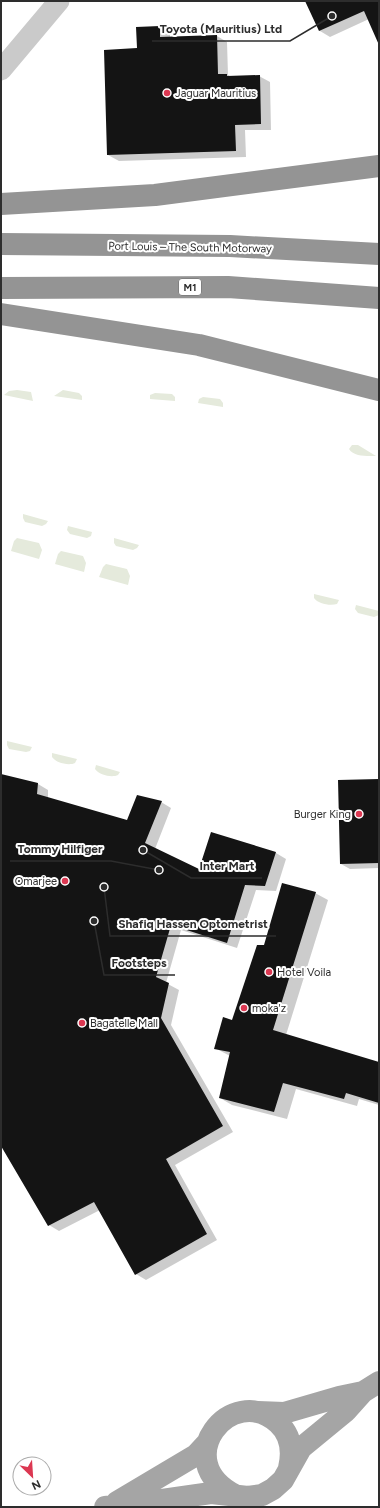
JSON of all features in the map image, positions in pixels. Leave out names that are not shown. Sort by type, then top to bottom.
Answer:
[{"type":"highway","points":[[1,204],[155,195],[379,166]]},
{"type":"highway","name":"Port Louis – The South Motorway","points":[[1,244],[230,246],[379,254]]},
{"type":"highway","name":"M1","points":[[1,288],[228,287],[379,298]]},
{"type":"highway","points":[[1,314],[198,345],[379,390]]},
{"type":"main road","points":[[235,1495],[223,1489],[214,1480],[208,1468],[206,1455],[208,1442],[211,1434],[219,1424],[230,1416],[242,1412],[284,1412],[371,1387]]},
{"type":"main road","points":[[105,1507],[211,1493],[248,1497],[262,1495],[274,1489],[283,1480],[301,1448],[346,1411],[371,1387]]},
{"type":"main road","points":[[258,1412],[272,1418],[283,1428],[290,1440],[292,1455],[289,1469]]},
{"type":"main road","points":[[109,1507],[196,1455],[208,1442]]},
{"type":"street","points":[[1,70],[59,1]]},
{"type":"shaded area","points":[[17,390],[31,392],[33,401],[4,395],[9,391]]},
{"type":"shaded area","points":[[63,390],[79,393],[82,396],[82,400],[54,396]]},
{"type":"shaded area","points":[[155,393],[172,394],[175,397],[175,401],[150,399],[150,395]]},
{"type":"shaded area","points":[[203,397],[220,399],[223,403],[223,407],[198,403],[199,399]]},
{"type":"shaded area","points":[[352,445],[358,445],[376,456],[361,456],[351,452],[349,449]]},
{"type":"shaded area","points":[[23,514],[48,521],[42,526],[25,522]]},
{"type":"shaded area","points":[[68,526],[92,532],[91,536],[87,538],[70,534],[67,530]]},
{"type":"shaded area","points":[[17,538],[39,543],[42,550],[39,559],[11,551],[14,541]]},
{"type":"shaded area","points":[[114,538],[139,545],[133,550],[116,546],[114,543]]},
{"type":"shaded area","points":[[61,551],[83,556],[86,563],[84,572],[55,564],[58,554]]},
{"type":"shaded area","points":[[106,564],[127,569],[130,576],[128,585],[99,577],[103,567]]},
{"type":"shaded area","points":[[314,594],[339,600],[337,604],[324,604],[318,602],[314,598]]},
{"type":"shaded area","points":[[356,605],[379,611],[379,615],[374,617],[358,613],[355,609]]},
{"type":"shaded area","points":[[7,741],[32,747],[30,751],[26,752],[9,749]]},
{"type":"shaded area","points":[[52,753],[77,759],[75,763],[72,764],[63,763],[56,761],[52,757]]},
{"type":"shaded area","points":[[96,765],[120,772],[115,776],[99,773],[95,769]]},
{"type":"building","points":[[305,1],[379,1],[379,45],[364,11],[319,31]]},
{"type":"building","name":"Jaguar Mauritius","points":[[160,26],[160,37],[217,35],[218,74],[227,74],[227,76],[260,75],[261,124],[235,125],[236,151],[107,155],[104,50],[137,48],[136,27]]},
{"type":"building","name":"Bagatelle Mall","points":[[1,774],[38,783],[37,794],[127,820],[137,795],[162,801],[145,843],[199,869],[211,832],[276,852],[265,886],[245,885],[227,943],[171,925],[156,977],[169,983],[161,1018],[223,1126],[166,1159],[207,1234],[135,1275],[94,1202],[48,1226],[1,1146]]},
{"type":"building","name":"Burger King","points":[[379,779],[379,863],[340,864],[338,780]]},
{"type":"building","name":"Hotel Voila","points":[[282,883],[316,892],[273,1030],[379,1062],[379,1103],[346,1093],[344,1099],[283,1083],[274,1112],[219,1098],[230,1052],[214,1049],[223,1017],[232,1020],[257,945],[264,945]]},
{"type":"place","name":"Toyota (Mauritius) Ltd","points":[[332,16]]},
{"type":"place","name":"Jaguar Mauritius","points":[[167,93]]},
{"type":"place","name":"Burger King","points":[[359,814]]},
{"type":"place","name":"Inter Mart","points":[[143,850]]},
{"type":"place","name":"Tommy Hilfiger","points":[[159,870]]},
{"type":"place","name":"Omarjee","points":[[65,881]]},
{"type":"place","name":"Shafiq Hassen Optometrist","points":[[104,887]]},
{"type":"place","name":"Footsteps","points":[[94,921]]},
{"type":"place","name":"Hotel Voila","points":[[269,972]]},
{"type":"place","name":"moka'z","points":[[244,1008]]},
{"type":"place","name":"Bagatelle Mall","points":[[82,1023]]}]
